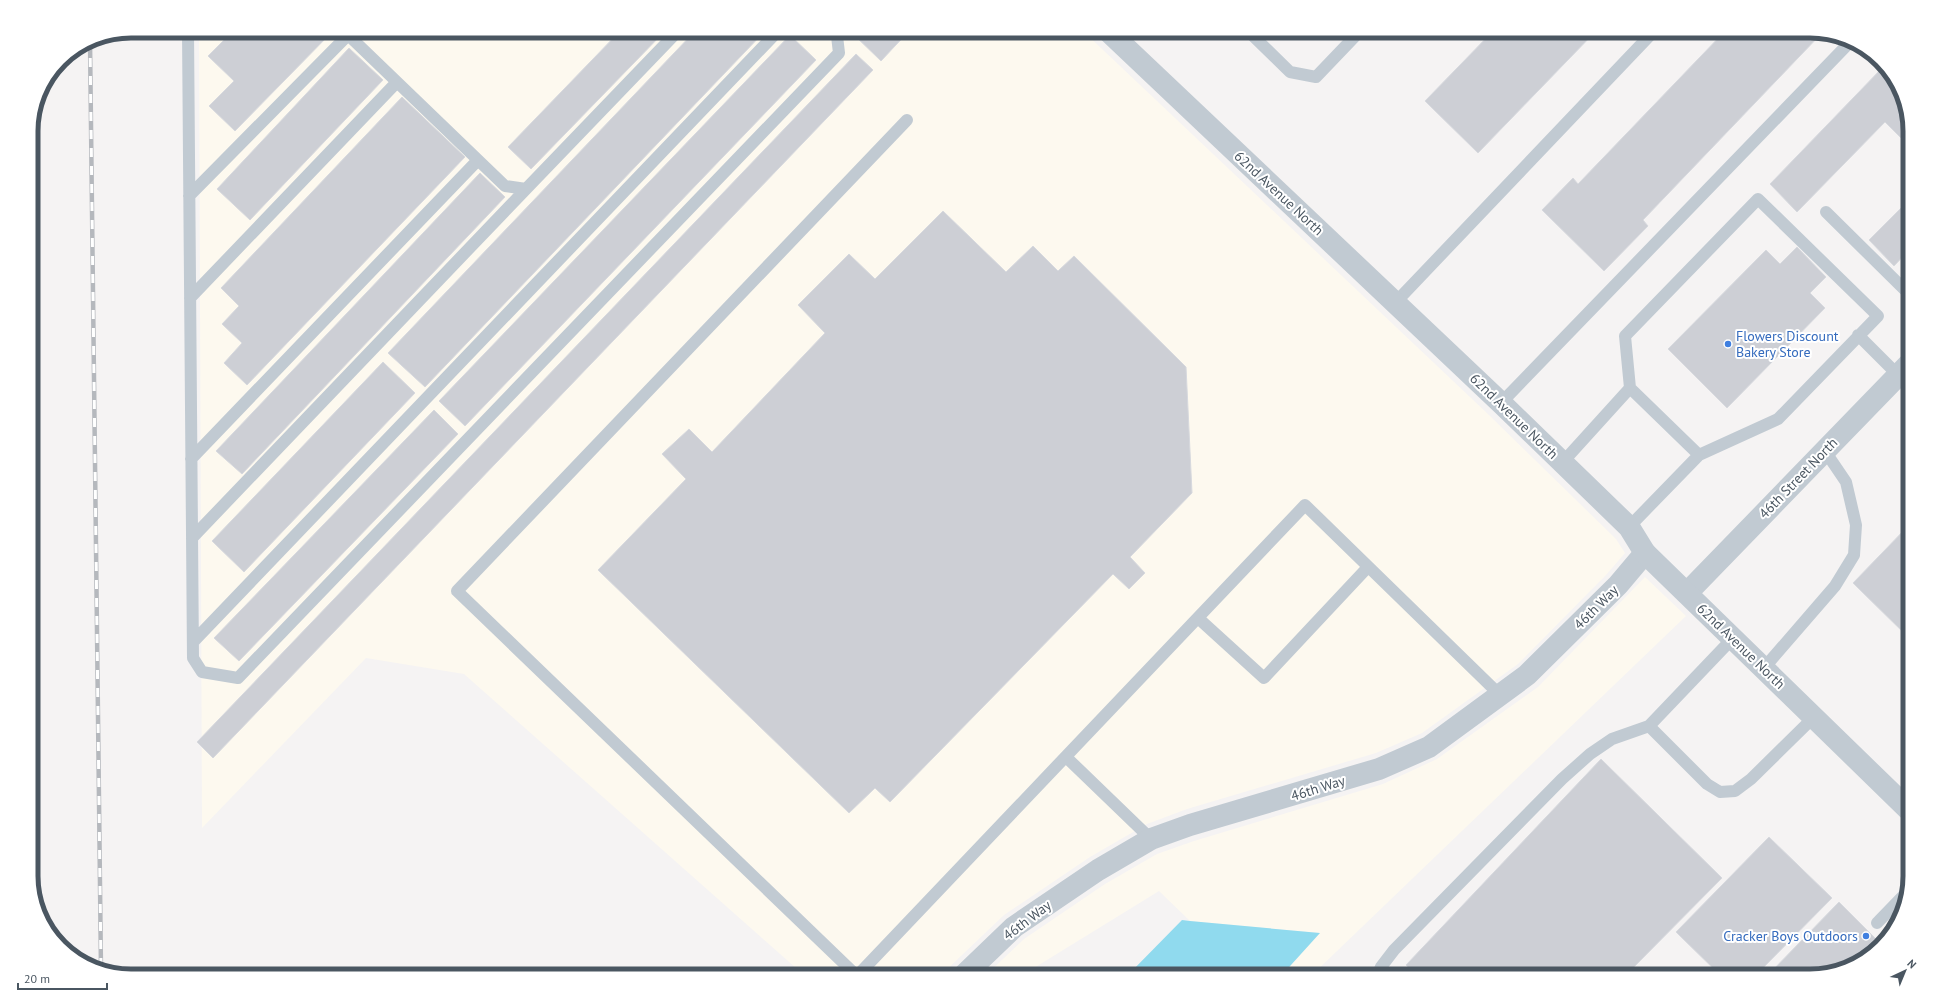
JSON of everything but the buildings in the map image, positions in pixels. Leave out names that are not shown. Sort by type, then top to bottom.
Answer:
[{"type":"street","name":"62nd Avenue North","points":[[1115,38],[1501,403],[1628,527],[1645,553],[1903,804]]},
{"type":"street","name":"46th Street North","points":[[1687,593],[1903,370]]},
{"type":"street","name":"46th Way","points":[[970,969],[1014,927],[1098,870],[1151,839],[1190,825],[1380,769],[1429,747],[1532,670],[1618,585],[1645,553]]},
{"type":"lane","points":[[188,38],[193,658],[202,672],[238,678],[839,53],[836,38]]},
{"type":"lane","points":[[189,196],[341,38]]},
{"type":"lane","points":[[351,38],[505,186],[526,189]]},
{"type":"lane","points":[[192,538],[671,38]]},
{"type":"lane","points":[[193,642],[771,38]]},
{"type":"lane","points":[[1255,38],[1290,72],[1316,77],[1353,38]]},
{"type":"lane","points":[[1395,303],[1647,38]]},
{"type":"lane","points":[[1501,403],[1846,46]]},
{"type":"lane","points":[[190,298],[397,82]]},
{"type":"lane","points":[[850,969],[458,591],[907,120]]},
{"type":"lane","points":[[191,459],[478,160]]},
{"type":"lane","points":[[1628,527],[1699,455],[1778,419],[1878,316],[1758,198],[1625,336],[1630,388],[1699,455]]},
{"type":"lane","points":[[1826,212],[1903,285]]},
{"type":"lane","points":[[1858,335],[1903,368]]},
{"type":"lane","points":[[1562,463],[1630,388]]},
{"type":"lane","points":[[1764,668],[1835,586],[1854,555],[1856,525],[1846,482],[1825,451]]},
{"type":"lane","points":[[864,969],[1305,505],[1500,695]]},
{"type":"lane","points":[[1198,618],[1264,678],[1368,567]]},
{"type":"lane","points":[[1379,969],[1394,950],[1562,779],[1590,754],[1612,739],[1649,726],[1733,638]]},
{"type":"lane","points":[[1649,726],[1707,784],[1720,792],[1735,791],[1751,779],[1814,717]]},
{"type":"lane","points":[[1066,757],[1151,839]]},
{"type":"lane","points":[[1877,923],[1900,900]]},
{"type":"shaded area","points":[[199,38],[1090,38],[1489,415],[1616,539],[1625,553],[1606,575],[1518,664],[1422,733],[1376,753],[1187,809],[1147,824],[1090,857],[1004,915],[947,969],[797,969],[464,674],[366,658],[202,828]]},
{"type":"shaded area","points":[[1645,577],[1686,616],[1318,969],[1287,969],[1319,933],[1190,921],[1159,891],[1032,969],[992,969],[1024,939],[1105,884],[1157,854],[1194,841],[1383,784],[1437,759],[1538,687]]},
{"type":"water","points":[[1182,920],[1320,933],[1287,969],[1134,969]]},
{"type":"railway","points":[[90,48],[101,964]]},
{"type":"place","name":"Flowers Discount Bakery Store","points":[[1728,344]]},
{"type":"place","name":"Cracker Boys Outdoors","points":[[1866,936]]}]
